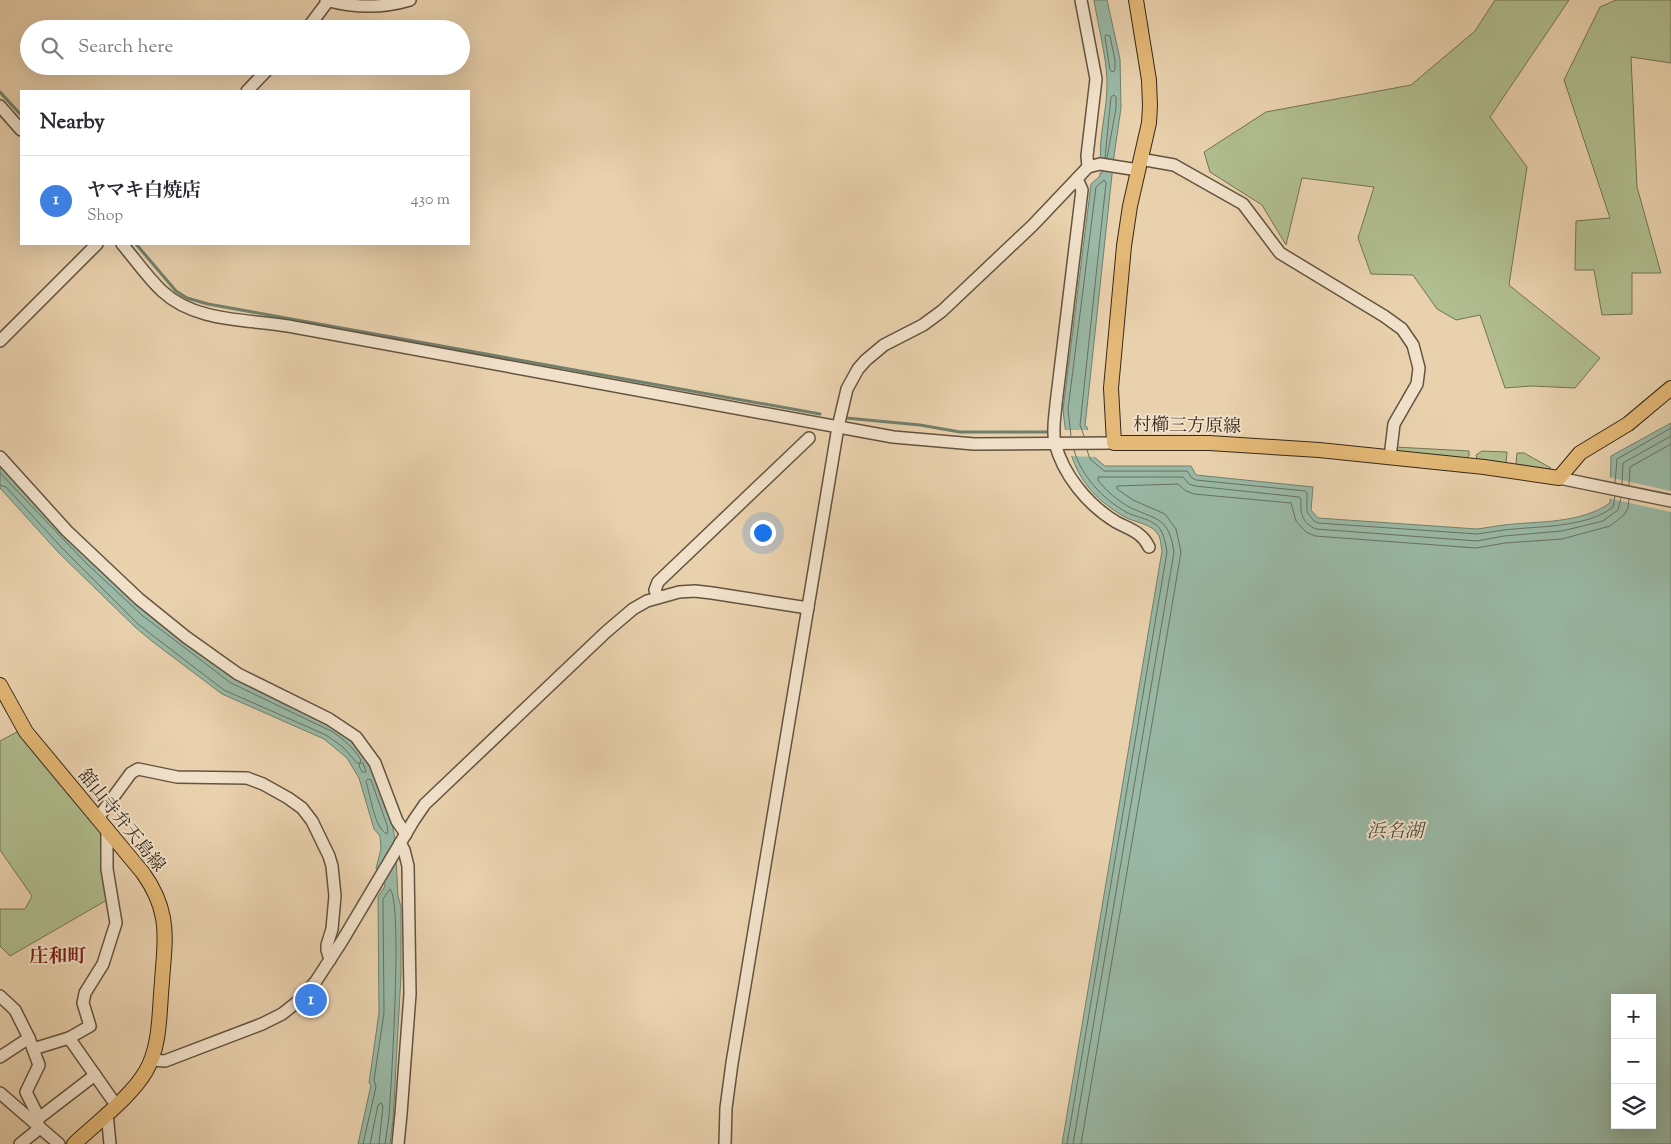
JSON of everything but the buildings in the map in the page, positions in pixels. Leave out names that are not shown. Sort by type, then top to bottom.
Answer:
[{"type":"main road","name":"村櫛三方原線","points":[[1136,0],[1148,72],[1150,97],[1148,123],[1136,166],[1124,246],[1112,377],[1111,399],[1114,443],[1235,444],[1390,457],[1484,467],[1559,478]]},
{"type":"main road","points":[[1559,478],[1580,453],[1628,424],[1671,388]]},
{"type":"main road","name":"舘山寺弁天島線","points":[[0,685],[26,732],[148,880],[156,894],[163,917],[164,949],[158,1028],[152,1060],[141,1078],[112,1109],[74,1144]]},
{"type":"street","points":[[313,20],[327,0],[348,5],[367,6],[386,5],[410,0]]},
{"type":"street","points":[[1081,0],[1096,80],[1087,156],[1088,167]]},
{"type":"street","points":[[248,90],[262,75]]},
{"type":"street","points":[[0,106],[20,129]]},
{"type":"street","points":[[725,1144],[726,1108],[732,1063],[838,427],[846,389],[866,360],[884,345],[923,325],[942,311],[1032,225],[1088,167],[1100,164],[1136,166],[1174,165],[1243,204],[1280,253],[1384,316],[1402,329],[1413,345],[1419,368],[1417,384],[1394,424],[1390,457]]},
{"type":"street","points":[[1077,179],[1082,190],[1054,429],[1068,471],[1085,496],[1107,516],[1143,537],[1149,547]]},
{"type":"street","points":[[0,341],[96,245]]},
{"type":"street","points":[[123,245],[161,290],[185,308],[199,313],[288,326],[893,437],[947,443],[1114,443]]},
{"type":"street","points":[[658,597],[655,590],[658,582],[809,438]]},
{"type":"street","points":[[0,457],[67,531],[139,599],[186,637],[238,674],[334,721],[356,737],[375,763],[397,821],[408,866],[410,994],[402,1114],[398,1144]]},
{"type":"street","points":[[1559,478],[1671,502]]},
{"type":"street","points":[[152,1060],[165,1062],[262,1024],[282,1014],[309,991],[330,960],[419,812],[432,796],[606,632],[633,609],[658,597],[679,592],[695,591],[808,608]]},
{"type":"street","points":[[98,818],[131,773],[138,769],[177,777],[247,778],[263,784],[288,798],[307,814],[331,861],[335,896],[332,929],[327,945],[330,960]]},
{"type":"street","points":[[0,1058],[31,1043],[68,1038],[90,1026],[83,1003],[86,993],[103,964],[116,923],[107,869],[108,830]]},
{"type":"street","points":[[0,996],[15,1010],[39,1065],[26,1092],[39,1123]]},
{"type":"street","points":[[68,1038],[95,1075],[112,1109],[110,1144]]},
{"type":"street","points":[[20,1144],[39,1123],[95,1075]]},
{"type":"street","points":[[0,1093],[39,1123],[59,1144]]},
{"type":"shaded area","points":[[1495,0],[1569,0],[1490,117],[1527,167],[1509,285],[1600,358],[1575,388],[1531,386],[1505,388],[1480,315],[1456,320],[1437,309],[1413,275],[1371,274],[1358,238],[1374,187],[1302,178],[1286,245],[1262,205],[1210,172],[1204,152],[1266,112],[1411,85],[1475,31]]},
{"type":"shaded area","points":[[1616,0],[1671,0],[1671,63],[1631,57],[1637,187],[1661,273],[1632,273],[1632,314],[1602,315],[1594,270],[1575,270],[1576,221],[1610,218],[1564,80],[1600,7]]},
{"type":"shaded area","points":[[1395,447],[1469,451],[1469,456],[1466,458],[1396,451]]},
{"type":"shaded area","points":[[1482,451],[1507,452],[1506,463],[1477,459],[1476,455]]},
{"type":"shaded area","points":[[1517,453],[1524,453],[1551,468],[1516,464]]},
{"type":"shaded area","points":[[17,732],[101,833],[107,900],[10,956],[0,946],[0,909],[25,909],[32,896],[0,850],[0,741]]},
{"type":"water","name":"浜名湖","points":[[1094,0],[1107,0],[1120,59],[1121,108],[1114,156],[1085,426],[1087,427],[1093,456],[1105,466],[1191,466],[1196,475],[1313,487],[1311,510],[1318,518],[1477,529],[1572,518],[1598,510],[1610,503],[1611,456],[1671,423],[1671,1144],[1062,1144],[1162,551],[1160,538],[1152,528],[1123,516],[1108,506],[1086,484],[1072,458],[1065,428],[1063,410],[1091,184],[1102,173],[1100,149],[1107,92],[1104,50]]},
{"type":"water","points":[[0,465],[90,560],[146,612],[234,679],[335,727],[351,738],[370,765],[392,824],[395,838],[398,896],[401,907],[401,975],[390,1144],[358,1144],[371,1085],[369,1083],[379,1013],[378,897],[385,886],[376,868],[381,849],[380,836],[374,829],[359,778],[347,758],[324,739],[222,694],[135,627],[58,552],[0,488]]},
{"type":"pier","points":[[1063,430],[1090,430],[1098,457],[1068,456]]},
{"type":"pier","points":[[1608,477],[1671,491],[1671,512],[1607,498]]},
{"type":"waterway","points":[[0,92],[20,114]]},
{"type":"waterway","points":[[137,245],[176,291],[187,298],[208,304],[820,414]]},
{"type":"waterway","points":[[846,418],[920,425],[960,432],[1050,432]]},
{"type":"place","name":"ヤマキ白焼店","points":[[311,1000]]},
{"type":"district","name":"庄和町","points":[[58,955]]}]
